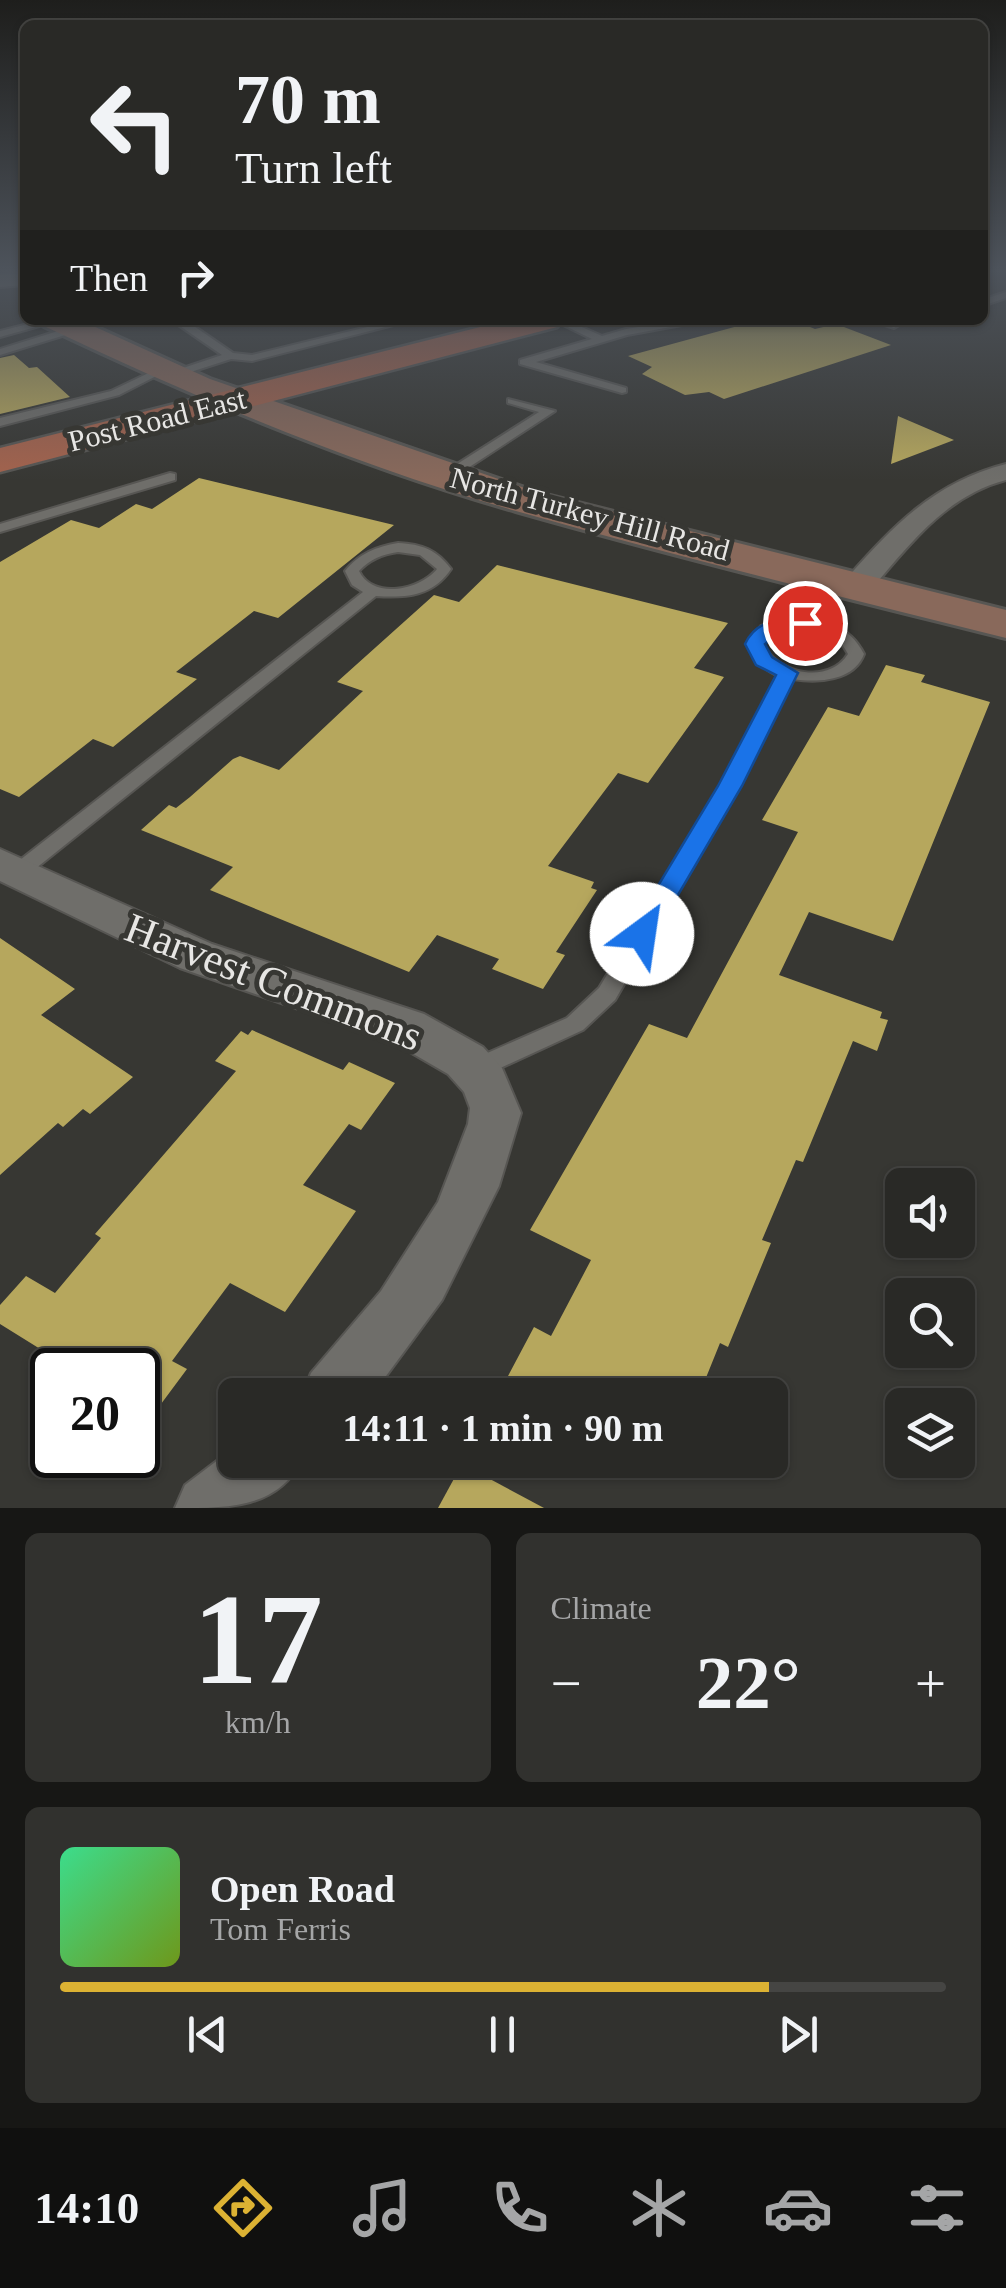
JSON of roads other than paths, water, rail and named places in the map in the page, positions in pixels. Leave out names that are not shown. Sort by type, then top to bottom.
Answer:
[{"type":"main road","name":"Post Road East","points":[[0,460],[467,340]]},
{"type":"street","name":"North Turkey Hill Road","points":[[96,340],[167,373],[528,502],[1006,624]]},
{"type":"street","points":[[858,585],[944,494],[984,476],[1006,472]]},
{"type":"street","name":"Harvest Commons","points":[[9,867],[142,934],[284,988],[384,1016],[433,1040],[475,1070]]},
{"type":"street","points":[[347,1378],[402,1313],[442,1251],[473,1190],[496,1110],[489,1089],[475,1070]]},
{"type":"street","points":[[208,1508],[247,1478]]},
{"type":"lane","points":[[0,352],[25,340]]},
{"type":"lane","points":[[207,340],[230,356]]},
{"type":"lane","points":[[0,422],[114,393],[230,356],[252,358],[324,340]]},
{"type":"lane","points":[[596,340],[524,362],[622,390]]},
{"type":"lane","points":[[447,476],[549,411],[512,401]]},
{"type":"lane","points":[[0,528],[170,477]]},
{"type":"lane","points":[[9,867],[373,591],[420,590],[438,581],[444,569],[438,558],[422,550],[377,551],[360,559],[352,571],[357,582],[373,591]]},
{"type":"lane","points":[[805,623],[834,630],[853,646],[854,662],[835,674],[788,673],[757,652],[755,644],[766,630],[805,623]]},
{"type":"lane","points":[[475,1070],[574,1024],[607,994],[730,786],[788,673]]}]
